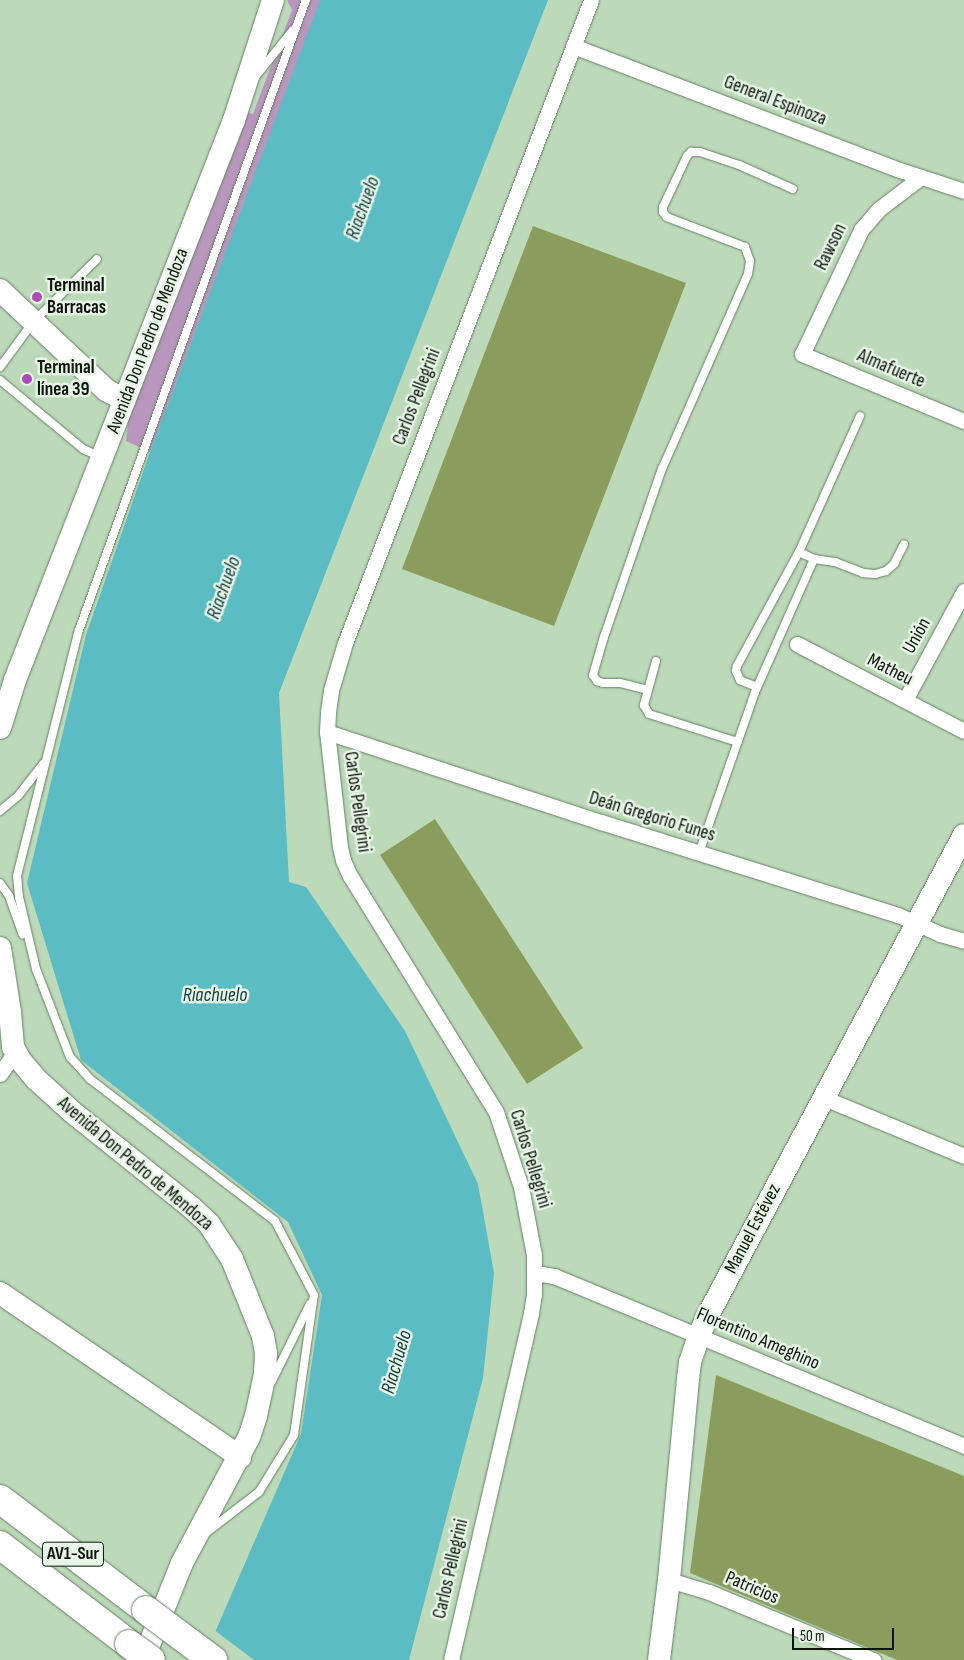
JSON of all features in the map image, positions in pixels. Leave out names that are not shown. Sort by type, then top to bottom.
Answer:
[{"type":"highway","name":"AV1-Sur","points":[[0,1499],[213,1660]]},
{"type":"highway","name":"AV1-Sur","points":[[0,1545],[151,1660]]},
{"type":"main road","name":"Avenida Don Pedro de Mendoza","points":[[0,728],[15,680],[104,458],[244,92],[273,0]]},
{"type":"main road","points":[[0,290],[106,390],[125,400]]},
{"type":"main road","name":"Avenida Don Pedro de Mendoza","points":[[0,710],[15,680]]},
{"type":"main road","name":"Manuel Estévez","points":[[659,1660],[669,1580],[690,1362],[699,1336],[707,1317],[964,835]]},
{"type":"main road","points":[[0,948],[10,1012],[9,1044]]},
{"type":"main road","name":"Avenida Don Pedro de Mendoza","points":[[9,1044],[24,1066],[46,1088],[200,1215],[224,1244],[258,1320],[263,1336],[266,1353],[265,1374],[256,1416],[240,1457],[172,1586],[143,1660]]},
{"type":"main road","points":[[0,1294],[240,1457]]},
{"type":"street","name":"Carlos Pellegrini","points":[[451,1660],[531,1313],[535,1273],[534,1255],[521,1187],[496,1112],[350,876],[343,860],[328,732],[330,690],[344,643],[591,0]]},
{"type":"street","name":"General Espinoza","points":[[573,46],[921,177],[964,191]]},
{"type":"street","name":"Rawson","points":[[802,354],[861,230],[879,210],[921,177]]},
{"type":"street","name":"Almafuerte","points":[[802,354],[964,422]]},
{"type":"street","name":"Unión","points":[[905,700],[964,591]]},
{"type":"street","name":"Matheu","points":[[798,644],[964,731]]},
{"type":"street","name":"Deán Gregorio Funes","points":[[328,732],[898,915],[964,941]]},
{"type":"street","points":[[0,1074],[9,1044]]},
{"type":"street","points":[[824,1098],[964,1156]]},
{"type":"street","name":"Florentino Ameghino","points":[[535,1273],[554,1276],[964,1446]]},
{"type":"street","name":"Patricios","points":[[669,1580],[710,1592],[874,1660]]},
{"type":"lane","points":[[36,969],[19,897],[17,876],[79,630],[306,0]]},
{"type":"lane","points":[[244,92],[297,25]]},
{"type":"lane","points":[[648,690],[619,683],[603,683],[597,681],[593,675],[604,637],[662,469],[748,274],[750,261],[745,247],[667,217],[663,212],[663,207],[687,156],[691,152],[700,152],[739,165],[793,189]]},
{"type":"lane","points":[[0,367],[34,321],[97,259]]},
{"type":"lane","points":[[0,380],[84,449],[104,458]]},
{"type":"lane","points":[[757,687],[740,680],[736,672],[737,666],[799,552],[860,416]]},
{"type":"lane","points":[[799,552],[814,559],[835,562],[864,573],[875,574],[886,571],[894,564],[904,544]]},
{"type":"lane","points":[[700,853],[757,687],[814,559]]},
{"type":"lane","points":[[656,661],[644,705],[649,714],[738,742]]},
{"type":"lane","points":[[0,811],[18,796],[45,760]]},
{"type":"lane","points":[[0,884],[9,896],[67,1051],[78,1067],[98,1085],[275,1221],[314,1295],[294,1435],[258,1492],[194,1543]]},
{"type":"lane","points":[[256,1416],[314,1295]]},
{"type":"shaded area","points":[[287,0],[321,0],[150,452],[126,441],[129,414],[246,112],[253,114],[292,10]]},
{"type":"water","name":"Riachuelo","points":[[320,0],[548,0],[279,693],[289,882],[306,887],[405,1031],[478,1184],[494,1273],[483,1378],[409,1660],[203,1660],[301,1434],[322,1295],[288,1222],[81,1060],[27,883],[86,635],[150,452]]},
{"type":"pier","points":[[213,1629],[254,1660],[200,1660]]},
{"type":"building","points":[[533,226],[686,283],[554,626],[402,569]]},
{"type":"building","points":[[435,819],[583,1048],[527,1084],[380,855]]},
{"type":"building","points":[[716,1375],[964,1476],[964,1660],[897,1660],[690,1573]]},
{"type":"place","name":"Terminal Barracas","points":[[37,297]]},
{"type":"place","name":"Terminal línea 39","points":[[27,379]]}]
